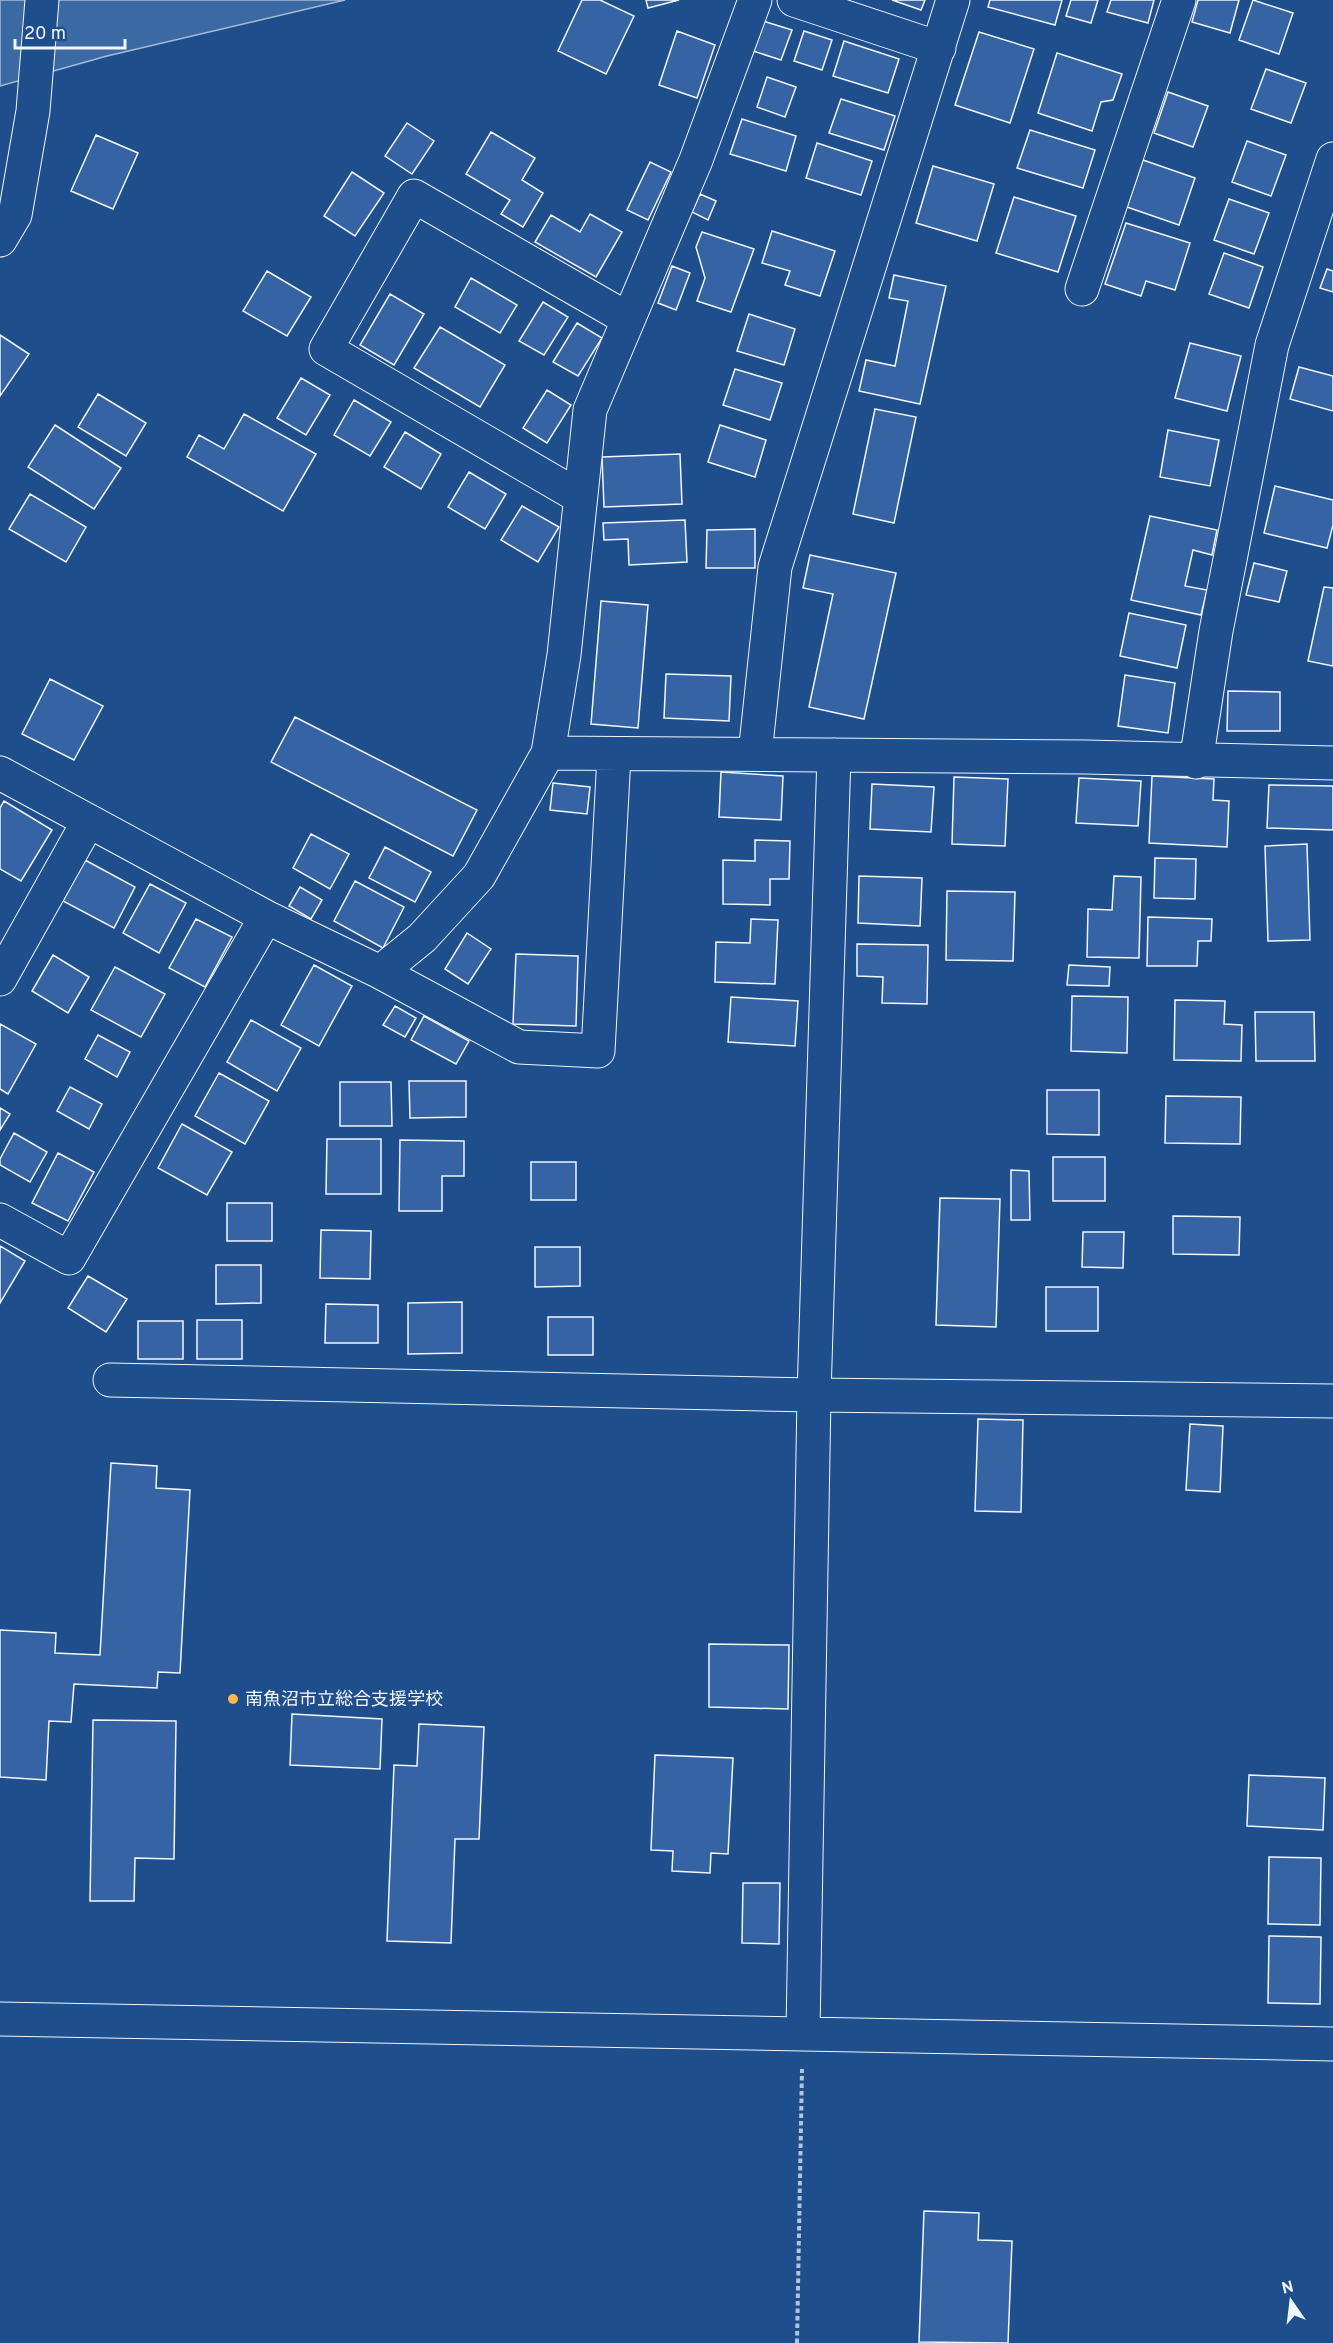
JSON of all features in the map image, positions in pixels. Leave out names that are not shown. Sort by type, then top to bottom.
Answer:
[{"type":"street","points":[[0,240],[15,215],[33,111],[42,0]]},
{"type":"street","points":[[380,972],[436,925],[479,876],[548,753],[564,655],[590,410],[696,160],[755,0]]},
{"type":"street","points":[[794,0],[939,48]]},
{"type":"street","points":[[755,754],[775,567],[953,0]]},
{"type":"street","points":[[1082,289],[1179,0]]},
{"type":"street","points":[[1196,762],[1216,631],[1272,345],[1333,159]]},
{"type":"street","points":[[580,497],[326,349],[414,196],[628,319]]},
{"type":"street","points":[[548,753],[614,756],[755,754],[1086,757],[1196,762],[1333,763]]},
{"type":"street","points":[[803,2032],[814,1395],[834,755]]},
{"type":"street","points":[[0,773],[266,917],[380,972],[519,1047],[598,1051],[614,756]]},
{"type":"street","points":[[0,979],[88,822]]},
{"type":"street","points":[[0,1220],[69,1258],[266,917]]},
{"type":"street","points":[[110,1380],[814,1395],[1333,1401]]},
{"type":"street","points":[[0,2019],[803,2032],[1333,2044]]},
{"type":"path","points":[[797,2343],[803,2032]]},
{"type":"water","points":[[0,0],[345,0],[107,56],[0,86]]},
{"type":"building","points":[[582,0],[600,0],[634,16],[606,74],[558,51]]},
{"type":"building","points":[[646,0],[679,0],[648,8]]},
{"type":"building","points":[[892,0],[925,0],[921,10]]},
{"type":"building","points":[[990,0],[1062,0],[1055,25],[988,7]]},
{"type":"building","points":[[1071,0],[1098,0],[1091,23],[1066,16]]},
{"type":"building","points":[[1111,0],[1154,0],[1148,23],[1107,12]]},
{"type":"building","points":[[1198,0],[1239,0],[1230,33],[1192,22]]},
{"type":"building","points":[[1253,0],[1293,13],[1279,54],[1239,40]]},
{"type":"building","points":[[763,21],[792,30],[781,60],[753,51]]},
{"type":"building","points":[[677,31],[715,45],[697,98],[659,85]]},
{"type":"building","points":[[804,31],[832,40],[822,70],[794,61]]},
{"type":"building","points":[[979,32],[1034,49],[1010,123],[955,105]]},
{"type":"building","points":[[844,41],[899,59],[888,93],[833,76]]},
{"type":"building","points":[[1057,53],[1122,74],[1113,100],[1101,102],[1092,131],[1038,113]]},
{"type":"building","points":[[1266,69],[1306,83],[1291,123],[1251,109]]},
{"type":"building","points":[[767,77],[796,87],[785,117],[757,107]]},
{"type":"building","points":[[1168,92],[1208,106],[1193,147],[1154,133]]},
{"type":"building","points":[[841,99],[895,116],[884,150],[829,133]]},
{"type":"building","points":[[742,119],[796,136],[786,171],[730,154]]},
{"type":"building","points":[[407,123],[434,141],[412,174],[385,156]]},
{"type":"building","points":[[1030,130],[1095,150],[1083,188],[1017,168]]},
{"type":"building","points":[[491,132],[535,158],[522,180],[543,193],[523,227],[501,214],[510,200],[466,174]]},
{"type":"building","points":[[96,135],[138,153],[113,209],[71,191]]},
{"type":"building","points":[[1247,141],[1286,155],[1271,196],[1232,182]]},
{"type":"building","points":[[817,143],[872,161],[861,195],[806,178]]},
{"type":"building","points":[[1143,160],[1195,178],[1179,225],[1127,207]]},
{"type":"building","points":[[650,162],[671,172],[648,220],[627,210]]},
{"type":"building","points":[[933,166],[994,184],[977,241],[916,223]]},
{"type":"building","points":[[352,172],[384,193],[355,236],[324,216]]},
{"type":"building","points":[[700,194],[716,201],[708,220],[692,212]]},
{"type":"building","points":[[1014,197],[1076,216],[1058,272],[996,253]]},
{"type":"building","points":[[1229,199],[1269,213],[1254,254],[1214,240]]},
{"type":"building","points":[[590,214],[622,232],[596,277],[535,242],[551,215],[580,232]]},
{"type":"building","points":[[1126,223],[1190,243],[1175,290],[1146,281],[1141,296],[1105,284]]},
{"type":"building","points":[[772,231],[835,251],[820,296],[785,285],[790,271],[762,263]]},
{"type":"building","points":[[702,232],[754,249],[731,312],[697,301],[705,278],[696,247]]},
{"type":"building","points":[[1224,253],[1263,267],[1249,308],[1209,294]]},
{"type":"building","points":[[672,266],[690,273],[676,310],[658,303]]},
{"type":"building","points":[[1327,269],[1333,271],[1333,292],[1320,288]]},
{"type":"building","points":[[267,271],[311,297],[287,336],[243,311]]},
{"type":"building","points":[[894,275],[946,286],[920,404],[859,391],[866,360],[895,366],[908,301],[889,298]]},
{"type":"building","points":[[471,278],[517,305],[500,333],[455,307]]},
{"type":"building","points":[[390,294],[424,314],[394,365],[360,345]]},
{"type":"building","points":[[543,302],[568,317],[544,355],[519,341]]},
{"type":"building","points":[[749,314],[795,329],[784,365],[737,351]]},
{"type":"building","points":[[577,323],[602,338],[578,376],[553,362]]},
{"type":"building","points":[[440,327],[505,365],[480,407],[414,368]]},
{"type":"building","points":[[0,335],[29,354],[0,396]]},
{"type":"building","points":[[1190,343],[1241,356],[1227,411],[1175,398]]},
{"type":"building","points":[[1299,367],[1333,376],[1333,411],[1290,399]]},
{"type":"building","points":[[735,369],[782,383],[770,420],[723,405]]},
{"type":"building","points":[[301,378],[330,395],[306,435],[277,418]]},
{"type":"building","points":[[547,390],[571,405],[547,443],[523,428]]},
{"type":"building","points":[[98,394],[146,423],[126,456],[78,427]]},
{"type":"building","points":[[354,400],[391,422],[370,456],[334,435]]},
{"type":"building","points":[[875,409],[916,417],[894,523],[853,514]]},
{"type":"building","points":[[244,414],[316,454],[283,511],[187,457],[199,435],[224,449]]},
{"type":"building","points":[[55,425],[121,468],[94,509],[28,467]]},
{"type":"building","points":[[720,425],[766,440],[755,477],[708,462]]},
{"type":"building","points":[[1168,430],[1219,440],[1210,486],[1160,477]]},
{"type":"building","points":[[405,432],[441,454],[421,489],[384,467]]},
{"type":"building","points":[[680,454],[682,504],[604,507],[602,457]]},
{"type":"building","points":[[469,472],[506,494],[485,529],[448,507]]},
{"type":"building","points":[[1275,486],[1333,500],[1333,525],[1327,548],[1264,533]]},
{"type":"building","points":[[30,494],[86,527],[66,562],[9,529]]},
{"type":"building","points":[[522,506],[559,527],[538,562],[501,540]]},
{"type":"building","points":[[1150,516],[1217,530],[1212,555],[1193,550],[1185,586],[1207,590],[1201,615],[1131,600]]},
{"type":"building","points":[[685,520],[687,562],[629,565],[628,539],[604,540],[603,523]]},
{"type":"building","points":[[755,529],[755,568],[706,568],[707,530]]},
{"type":"building","points":[[810,555],[896,573],[864,719],[809,707],[833,594],[803,588]]},
{"type":"building","points":[[1254,563],[1287,571],[1279,602],[1246,595]]},
{"type":"building","points":[[1324,587],[1333,588],[1333,666],[1308,661]]},
{"type":"building","points":[[601,601],[648,605],[638,728],[591,724]]},
{"type":"building","points":[[1129,613],[1186,625],[1177,668],[1120,656]]},
{"type":"building","points":[[666,674],[731,676],[729,721],[664,718]]},
{"type":"building","points":[[1125,675],[1175,683],[1168,733],[1118,726]]},
{"type":"building","points":[[50,679],[103,706],[74,760],[22,734]]},
{"type":"building","points":[[1228,691],[1280,692],[1280,731],[1227,731]]},
{"type":"building","points":[[295,717],[477,810],[453,856],[271,762]]},
{"type":"building","points":[[721,772],[783,776],[781,820],[719,817]]},
{"type":"building","points":[[1152,776],[1214,779],[1213,800],[1229,801],[1227,847],[1149,843]]},
{"type":"building","points":[[954,777],[1008,779],[1005,846],[952,844]]},
{"type":"building","points":[[1079,778],[1141,781],[1138,826],[1076,823]]},
{"type":"building","points":[[553,783],[590,787],[587,814],[550,810]]},
{"type":"building","points":[[872,784],[934,787],[931,832],[870,829]]},
{"type":"building","points":[[1269,785],[1333,786],[1333,830],[1267,828]]},
{"type":"building","points":[[4,801],[52,830],[21,881],[0,869],[0,808]]},
{"type":"building","points":[[311,834],[349,854],[330,889],[293,868]]},
{"type":"building","points":[[755,840],[790,841],[789,879],[770,879],[770,905],[723,904],[723,860],[755,861]]},
{"type":"building","points":[[1307,844],[1310,940],[1268,941],[1265,846]]},
{"type":"building","points":[[385,847],[431,872],[415,902],[369,878]]},
{"type":"building","points":[[1155,858],[1196,859],[1195,899],[1154,898]]},
{"type":"building","points":[[85,860],[135,887],[114,928],[63,901]]},
{"type":"building","points":[[859,876],[922,878],[920,926],[858,923]]},
{"type":"building","points":[[1114,876],[1141,877],[1139,958],[1087,957],[1088,909],[1112,910]]},
{"type":"building","points":[[355,881],[404,907],[383,948],[334,921]]},
{"type":"building","points":[[150,884],[186,903],[159,953],[123,933]]},
{"type":"building","points":[[300,887],[322,900],[311,919],[289,906]]},
{"type":"building","points":[[947,891],[1015,892],[1013,961],[946,960]]},
{"type":"building","points":[[1148,917],[1212,919],[1211,941],[1198,941],[1197,966],[1147,966]]},
{"type":"building","points":[[196,919],[232,937],[205,987],[169,968]]},
{"type":"building","points":[[751,919],[778,920],[775,984],[715,982],[716,942],[750,943]]},
{"type":"building","points":[[467,933],[491,949],[468,984],[445,969]]},
{"type":"building","points":[[857,944],[928,945],[927,1004],[882,1003],[883,977],[857,976]]},
{"type":"building","points":[[516,954],[578,956],[576,1026],[513,1024]]},
{"type":"building","points":[[53,955],[89,977],[68,1013],[32,991]]},
{"type":"building","points":[[314,965],[352,986],[319,1046],[281,1025]]},
{"type":"building","points":[[1069,965],[1110,967],[1109,986],[1067,985]]},
{"type":"building","points":[[115,967],[165,994],[141,1037],[91,1010]]},
{"type":"building","points":[[1072,996],[1128,997],[1127,1053],[1071,1051]]},
{"type":"building","points":[[731,997],[798,1001],[795,1046],[728,1042]]},
{"type":"building","points":[[1175,1000],[1225,1001],[1224,1024],[1242,1025],[1241,1061],[1174,1060]]},
{"type":"building","points":[[395,1006],[416,1018],[405,1037],[383,1025]]},
{"type":"building","points":[[1255,1012],[1314,1012],[1315,1061],[1256,1061]]},
{"type":"building","points":[[424,1016],[469,1041],[456,1064],[411,1040]]},
{"type":"building","points":[[251,1020],[301,1048],[277,1091],[227,1062]]},
{"type":"building","points":[[0,1024],[36,1044],[8,1094],[0,1089]]},
{"type":"building","points":[[98,1035],[130,1052],[117,1077],[85,1059]]},
{"type":"building","points":[[219,1073],[269,1101],[245,1144],[195,1116]]},
{"type":"building","points":[[409,1081],[466,1081],[466,1117],[410,1118]]},
{"type":"building","points":[[340,1082],[391,1082],[392,1126],[340,1126]]},
{"type":"building","points":[[70,1087],[102,1104],[89,1129],[57,1111]]},
{"type":"building","points":[[1047,1090],[1099,1090],[1099,1135],[1047,1134]]},
{"type":"building","points":[[1166,1096],[1241,1097],[1240,1144],[1165,1143]]},
{"type":"building","points":[[0,1108],[10,1114],[0,1130]]},
{"type":"building","points":[[182,1124],[232,1152],[207,1195],[158,1168]]},
{"type":"building","points":[[14,1133],[47,1152],[30,1182],[0,1165],[0,1159]]},
{"type":"building","points":[[327,1139],[381,1139],[381,1194],[326,1194]]},
{"type":"building","points":[[400,1140],[464,1141],[464,1176],[442,1176],[442,1211],[399,1211]]},
{"type":"building","points":[[58,1153],[94,1172],[68,1221],[32,1203]]},
{"type":"building","points":[[1053,1157],[1105,1157],[1105,1201],[1053,1201]]},
{"type":"building","points":[[531,1162],[576,1162],[576,1200],[531,1200]]},
{"type":"building","points":[[1011,1170],[1029,1171],[1030,1220],[1011,1220]]},
{"type":"building","points":[[940,1198],[1000,1199],[996,1327],[936,1325]]},
{"type":"building","points":[[227,1203],[272,1203],[272,1241],[227,1241]]},
{"type":"building","points":[[1173,1216],[1240,1217],[1239,1255],[1173,1254]]},
{"type":"building","points":[[321,1230],[371,1231],[370,1279],[320,1278]]},
{"type":"building","points":[[1083,1232],[1124,1232],[1123,1268],[1082,1267]]},
{"type":"building","points":[[0,1246],[25,1261],[0,1303]]},
{"type":"building","points":[[535,1247],[580,1247],[580,1286],[535,1287]]},
{"type":"building","points":[[216,1265],[261,1265],[261,1303],[216,1304]]},
{"type":"building","points":[[88,1276],[127,1299],[106,1332],[68,1308]]},
{"type":"building","points":[[1046,1287],[1098,1287],[1098,1331],[1046,1331]]},
{"type":"building","points":[[462,1302],[462,1353],[408,1354],[408,1303]]},
{"type":"building","points":[[326,1304],[378,1305],[378,1343],[325,1343]]},
{"type":"building","points":[[548,1317],[593,1317],[593,1355],[548,1355]]},
{"type":"building","points":[[197,1320],[242,1320],[242,1359],[197,1359]]},
{"type":"building","points":[[138,1321],[183,1321],[183,1359],[138,1359]]},
{"type":"building","points":[[978,1419],[1023,1420],[1021,1512],[975,1511]]},
{"type":"building","points":[[1190,1424],[1223,1426],[1220,1492],[1186,1490]]},
{"type":"building","points":[[111,1463],[157,1466],[156,1488],[190,1490],[180,1673],[158,1672],[157,1688],[74,1684],[71,1722],[49,1721],[46,1780],[0,1777],[0,1630],[56,1633],[55,1653],[100,1655]]},
{"type":"building","points":[[709,1644],[789,1645],[788,1709],[709,1707]]},
{"type":"building","points":[[292,1714],[382,1719],[380,1769],[290,1765]]},
{"type":"building","points":[[93,1720],[176,1721],[174,1859],[135,1858],[134,1901],[90,1901]]},
{"type":"building","points":[[419,1724],[484,1727],[479,1839],[455,1839],[451,1943],[387,1941],[394,1765],[417,1766]]},
{"type":"building","points":[[655,1755],[733,1758],[728,1854],[711,1853],[710,1873],[672,1871],[673,1851],[651,1850]]},
{"type":"building","points":[[1249,1775],[1325,1778],[1323,1830],[1247,1826]]},
{"type":"building","points":[[1269,1857],[1321,1858],[1320,1925],[1268,1924]]},
{"type":"building","points":[[743,1883],[780,1883],[779,1944],[742,1943]]},
{"type":"building","points":[[1269,1936],[1321,1937],[1320,2004],[1268,2003]]},
{"type":"building","points":[[924,2211],[979,2213],[978,2240],[1012,2241],[1008,2343],[919,2342]]},
{"type":"place","name":"南魚沼市立総合支援学校","points":[[233,1699]]}]
